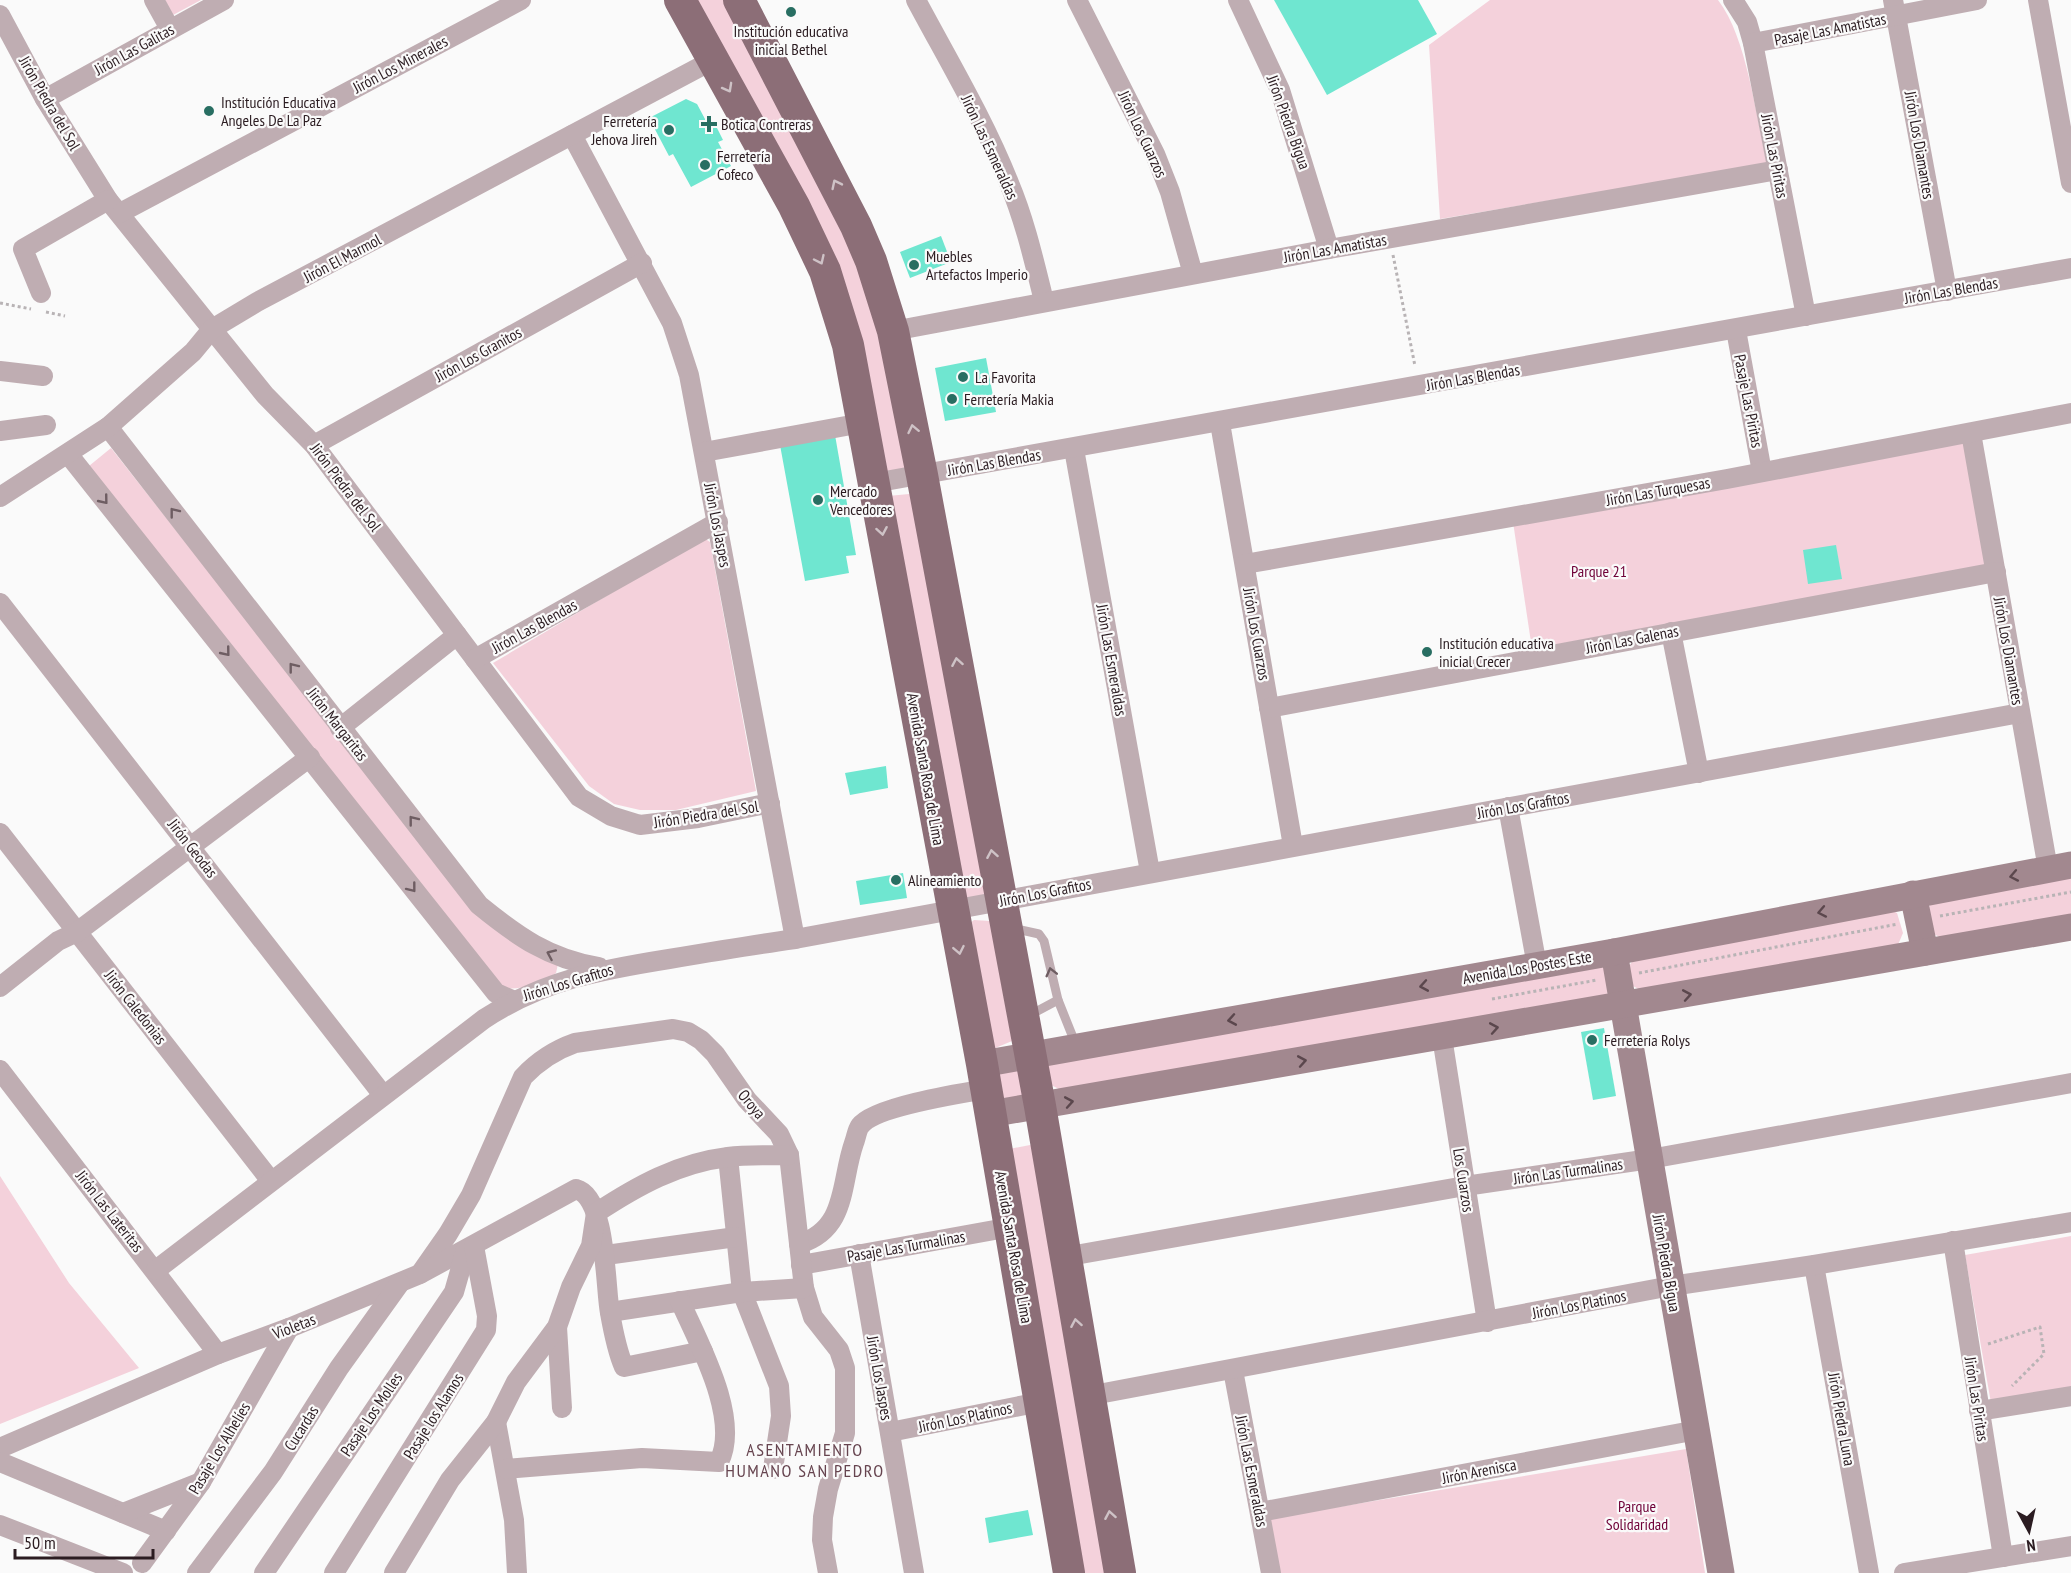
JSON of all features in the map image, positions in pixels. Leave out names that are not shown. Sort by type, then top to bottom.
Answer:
[{"type":"main road","name":"Avenida Santa Rosa de Lima","points":[[680,0],[794,206],[825,271],[848,345],[1011,1227],[1069,1573]]},
{"type":"main road","points":[[739,0],[856,226],[871,261],[893,331],[1040,1106],[1064,1257],[1120,1573]]},
{"type":"main road","name":"Avenida Los Postes Este","points":[[986,1089],[1030,1056],[1614,952],[2059,867]]},
{"type":"main road","points":[[1913,894],[1925,952]]},
{"type":"main road","points":[[986,1089],[1040,1106],[2071,927]]},
{"type":"main road","name":"Jirón Piedra Bigua","points":[[1614,952],[1721,1573]]},
{"type":"street","points":[[154,0],[170,28]]},
{"type":"street","name":"Jirón Las Galitas","points":[[45,99],[224,0]]},
{"type":"street","name":"Jirón Las Esmeraldas","points":[[916,0],[990,139],[1010,184],[1025,225],[1044,302]]},
{"type":"street","name":"Jirón Los Cuarzos","points":[[1077,0],[1155,154],[1170,192],[1193,274]]},
{"type":"street","name":"Jirón Piedra Bigua","points":[[1238,0],[1280,90],[1329,249]]},
{"type":"street","name":"Jirón Las Piritas","points":[[1733,0],[1747,22],[1753,43],[1806,316]]},
{"type":"street","name":"Pasaje Las Amatistas","points":[[1753,43],[1895,8],[1977,0]]},
{"type":"street","points":[[2038,0],[2071,183]]},
{"type":"street","name":"Jirón Los Minerales","points":[[41,293],[23,249],[114,207],[509,3]]},
{"type":"street","name":"Jirón Los Diamantes","points":[[1895,8],[1947,291]]},
{"type":"street","name":"Jirón Piedra del Sol","points":[[0,15],[45,99],[114,207],[265,395],[314,445],[579,796],[611,816],[640,825],[698,818],[770,803]]},
{"type":"street","name":"Jirón El Marmol","points":[[0,498],[108,427],[194,352],[212,329],[713,60]]},
{"type":"street","name":"Jirón Los Jaspes","points":[[572,135],[672,323],[688,375],[718,522],[795,939]]},
{"type":"street","name":"Jirón Las Amatistas","points":[[893,331],[1389,238],[1778,170]]},
{"type":"street","name":"Jirón Los Granitos","points":[[314,445],[642,263]]},
{"type":"street","name":"Jirón Las Blendas","points":[[874,483],[1220,423],[2071,268]]},
{"type":"street","name":"Pasaje Las Piritas","points":[[1736,330],[1762,471]]},
{"type":"street","points":[[0,371],[43,376]]},
{"type":"street","name":"Jirón Las Turquesas","points":[[1245,564],[2071,413]]},
{"type":"street","points":[[704,452],[862,423]]},
{"type":"street","name":"Jirón Los Cuarzos","points":[[1220,423],[1293,846]]},
{"type":"street","points":[[0,431],[46,425]]},
{"type":"street","name":"Jirón Margaritas","points":[[108,427],[479,904],[521,937],[544,950],[571,962],[608,968]]},
{"type":"street","name":"Jirón Los Diamantes","points":[[1971,433],[2020,713],[2059,867]]},
{"type":"street","name":"Jirón Las Esmeraldas","points":[[1074,449],[1150,872]]},
{"type":"street","points":[[68,454],[496,993],[512,1000]]},
{"type":"street","name":"Jirón Las Blendas","points":[[476,659],[718,522]]},
{"type":"street","name":"Jirón Las Galenas","points":[[1269,708],[1996,572]]},
{"type":"street","name":"Jirón Geodas","points":[[0,603],[192,846],[383,1095]]},
{"type":"street","points":[[1671,632],[1699,773]]},
{"type":"street","points":[[340,728],[457,635]]},
{"type":"street","name":"Jirón Los Grafitos","points":[[156,1270],[383,1095],[512,1000],[542,987],[608,968],[795,939],[951,909],[1003,914],[1150,872],[2020,713]]},
{"type":"street","points":[[0,987],[58,941],[77,932],[310,757]]},
{"type":"street","points":[[1508,807],[1537,966]]},
{"type":"street","name":"Jirón Caledonias","points":[[0,833],[271,1181]]},
{"type":"street","name":"Oroya","points":[[411,1278],[448,1234],[471,1195],[523,1077],[533,1066],[561,1048],[575,1043],[673,1029],[688,1032],[701,1040],[715,1054],[747,1100],[779,1134],[789,1155],[804,1288],[813,1317],[839,1350],[845,1368],[845,1433],[828,1489],[823,1516],[822,1540],[828,1573]]},
{"type":"street","name":"Los Cuarzos","points":[[1443,1037],[1488,1322]]},
{"type":"street","name":"Jirón Las Lateritas","points":[[0,1070],[156,1270],[218,1354]]},
{"type":"street","name":"Jirón Las Turmalinas","points":[[1064,1257],[1465,1186],[1650,1159],[2071,1083]]},
{"type":"street","points":[[799,1244],[815,1239],[835,1218],[850,1154],[860,1125],[878,1114],[930,1099],[986,1089]]},
{"type":"street","points":[[394,1573],[450,1480],[496,1422],[516,1382],[557,1327],[591,1246],[596,1213],[645,1182],[674,1170],[728,1157],[789,1155]]},
{"type":"street","points":[[728,1157],[742,1292],[779,1386],[781,1416],[773,1469]]},
{"type":"street","name":"Violetas","points":[[1,1450],[218,1354],[289,1328],[411,1278],[470,1248],[546,1203],[580,1190],[596,1213]]},
{"type":"street","points":[[596,1213],[606,1255],[610,1312],[624,1367],[703,1351]]},
{"type":"street","name":"Jirón Los Platinos","points":[[1088,1396],[1671,1286],[1814,1265],[2071,1222]]},
{"type":"street","name":"Pasaje Las Turmalinas","points":[[801,1265],[1011,1227]]},
{"type":"street","points":[[606,1255],[736,1237]]},
{"type":"street","name":"Jirón Las Piritas","points":[[1953,1241],[2003,1557]]},
{"type":"street","name":"Pasaje Los Molles","points":[[264,1573],[454,1292],[470,1248]]},
{"type":"street","name":"Pasaje los Alamos","points":[[334,1573],[486,1330],[487,1316],[470,1248]]},
{"type":"street","name":"Jirón Los Jaspes","points":[[859,1254],[914,1573]]},
{"type":"street","name":"Jirón Piedra Luna","points":[[1814,1265],[1869,1573]]},
{"type":"street","name":"Cucardas","points":[[197,1573],[273,1472],[339,1368],[411,1278]]},
{"type":"street","points":[[610,1312],[742,1292],[804,1288]]},
{"type":"street","points":[[506,1469],[642,1458],[719,1462],[726,1442],[723,1412],[703,1351],[680,1300]]},
{"type":"street","points":[[557,1327],[562,1408]]},
{"type":"street","name":"Pasaje Los Alhelíes","points":[[142,1563],[201,1482],[289,1328]]},
{"type":"street","name":"Jirón Las Esmeraldas","points":[[1233,1370],[1271,1573]]},
{"type":"street","points":[[1979,1411],[2071,1396]]},
{"type":"street","name":"Jirón Los Platinos","points":[[890,1432],[1040,1402]]},
{"type":"street","points":[[496,1422],[514,1520],[517,1573]]},
{"type":"street","name":"Jirón Arenisca","points":[[1260,1512],[1697,1430]]},
{"type":"street","points":[[1,1450],[123,1514],[166,1531]]},
{"type":"street","points":[[123,1514],[201,1482]]},
{"type":"street","points":[[0,1525],[123,1573]]},
{"type":"street","points":[[1904,1573],[2071,1546]]},
{"type":"lane","points":[[1003,914],[1039,934],[1044,941],[1058,1000],[1077,1047]]},
{"type":"lane","points":[[1023,1018],[1058,1000]]},
{"type":"path","points":[[1389,238],[1420,387]]},
{"type":"path","points":[[1988,1344],[2040,1327],[2044,1354],[2006,1392]]},
{"type":"green space","points":[[165,0],[201,0],[173,15]]},
{"type":"green space","points":[[690,0],[727,0],[863,266],[910,464],[902,472],[884,473],[857,354]]},
{"type":"green space","points":[[1490,0],[1718,0],[1728,16],[1743,56],[1767,164],[1440,219],[1429,45]]},
{"type":"green space","name":"Parque 21","points":[[1963,440],[1987,565],[1532,649],[1513,522]]},
{"type":"green space","points":[[111,448],[472,905],[558,964],[556,973],[528,986],[498,987],[89,466]]},
{"type":"green space","points":[[909,494],[917,501],[991,888],[984,896],[967,899],[888,496]]},
{"type":"green space","points":[[704,538],[710,542],[756,791],[676,810],[640,810],[614,804],[589,786],[493,663]]},
{"type":"green space","points":[[2071,874],[2071,916],[1943,939],[1932,933],[1927,910],[1933,901]]},
{"type":"green space","points":[[1888,909],[1897,913],[1903,933],[1897,947],[1644,992],[1633,986],[1629,966],[1636,956]]},
{"type":"green space","points":[[974,920],[990,921],[1012,1041],[993,1049],[964,928]]},
{"type":"green space","points":[[1594,964],[1605,968],[1611,986],[1605,998],[1061,1090],[1051,1085],[1047,1067],[1050,1060]]},
{"type":"green space","points":[[999,1071],[1019,1071],[1026,1086],[1021,1096],[1000,1099]]},
{"type":"green space","points":[[1030,1145],[1037,1147],[1111,1573],[1077,1573],[1009,1149]]},
{"type":"green space","points":[[0,1176],[69,1283],[139,1368],[0,1424]]},
{"type":"green space","points":[[2071,1236],[2071,1389],[1991,1403],[1965,1255]]},
{"type":"green space","name":"Parque Solidaridad","points":[[1686,1449],[1705,1573],[1275,1573],[1266,1519]]},
{"type":"building","points":[[1274,0],[1418,0],[1437,34],[1327,95]]},
{"type":"building","points":[[686,99],[697,104],[705,119],[711,116],[723,140],[718,142],[731,166],[691,187],[673,154],[669,156],[649,118]]},
{"type":"building","points":[[941,236],[951,262],[910,278],[900,252]]},
{"type":"building","points":[[986,358],[996,412],[945,421],[935,368]]},
{"type":"building","name":"Mercado Vencedores","points":[[835,435],[856,555],[846,556],[849,573],[805,581],[780,445]]},
{"type":"building","points":[[1836,545],[1842,579],[1808,584],[1803,550]]},
{"type":"building","points":[[886,766],[888,788],[850,795],[845,773]]},
{"type":"building","points":[[903,873],[907,898],[860,905],[856,881]]},
{"type":"building","points":[[1604,1028],[1616,1096],[1593,1100],[1581,1032]]},
{"type":"building","points":[[1028,1510],[1033,1535],[989,1543],[985,1518]]},
{"type":"place","name":"Institución educativa inicial Bethel","points":[[791,12]]},
{"type":"place","name":"Institución Educativa Angeles De La Paz","points":[[209,111]]},
{"type":"place","name":"Botica Contreras","points":[[709,124]]},
{"type":"place","name":"Ferretería Jehova Jireh","points":[[669,130]]},
{"type":"place","name":"Ferretería Cofeco","points":[[705,165]]},
{"type":"place","name":"Muebles Artefactos Imperio","points":[[914,265]]},
{"type":"place","name":"La Favorita","points":[[963,377]]},
{"type":"place","name":"Ferretería Makia","points":[[952,399]]},
{"type":"place","name":"Mercado Vencedores","points":[[818,500]]},
{"type":"place","name":"Institución educativa inicial Crecer","points":[[1427,652]]},
{"type":"place","name":"Alineamiento","points":[[896,880]]},
{"type":"place","name":"Ferretería Rolys","points":[[1592,1040]]},
{"type":"district","name":"ASENTAMIENTO HUMANO SAN PEDRO","points":[[805,1460]]}]
